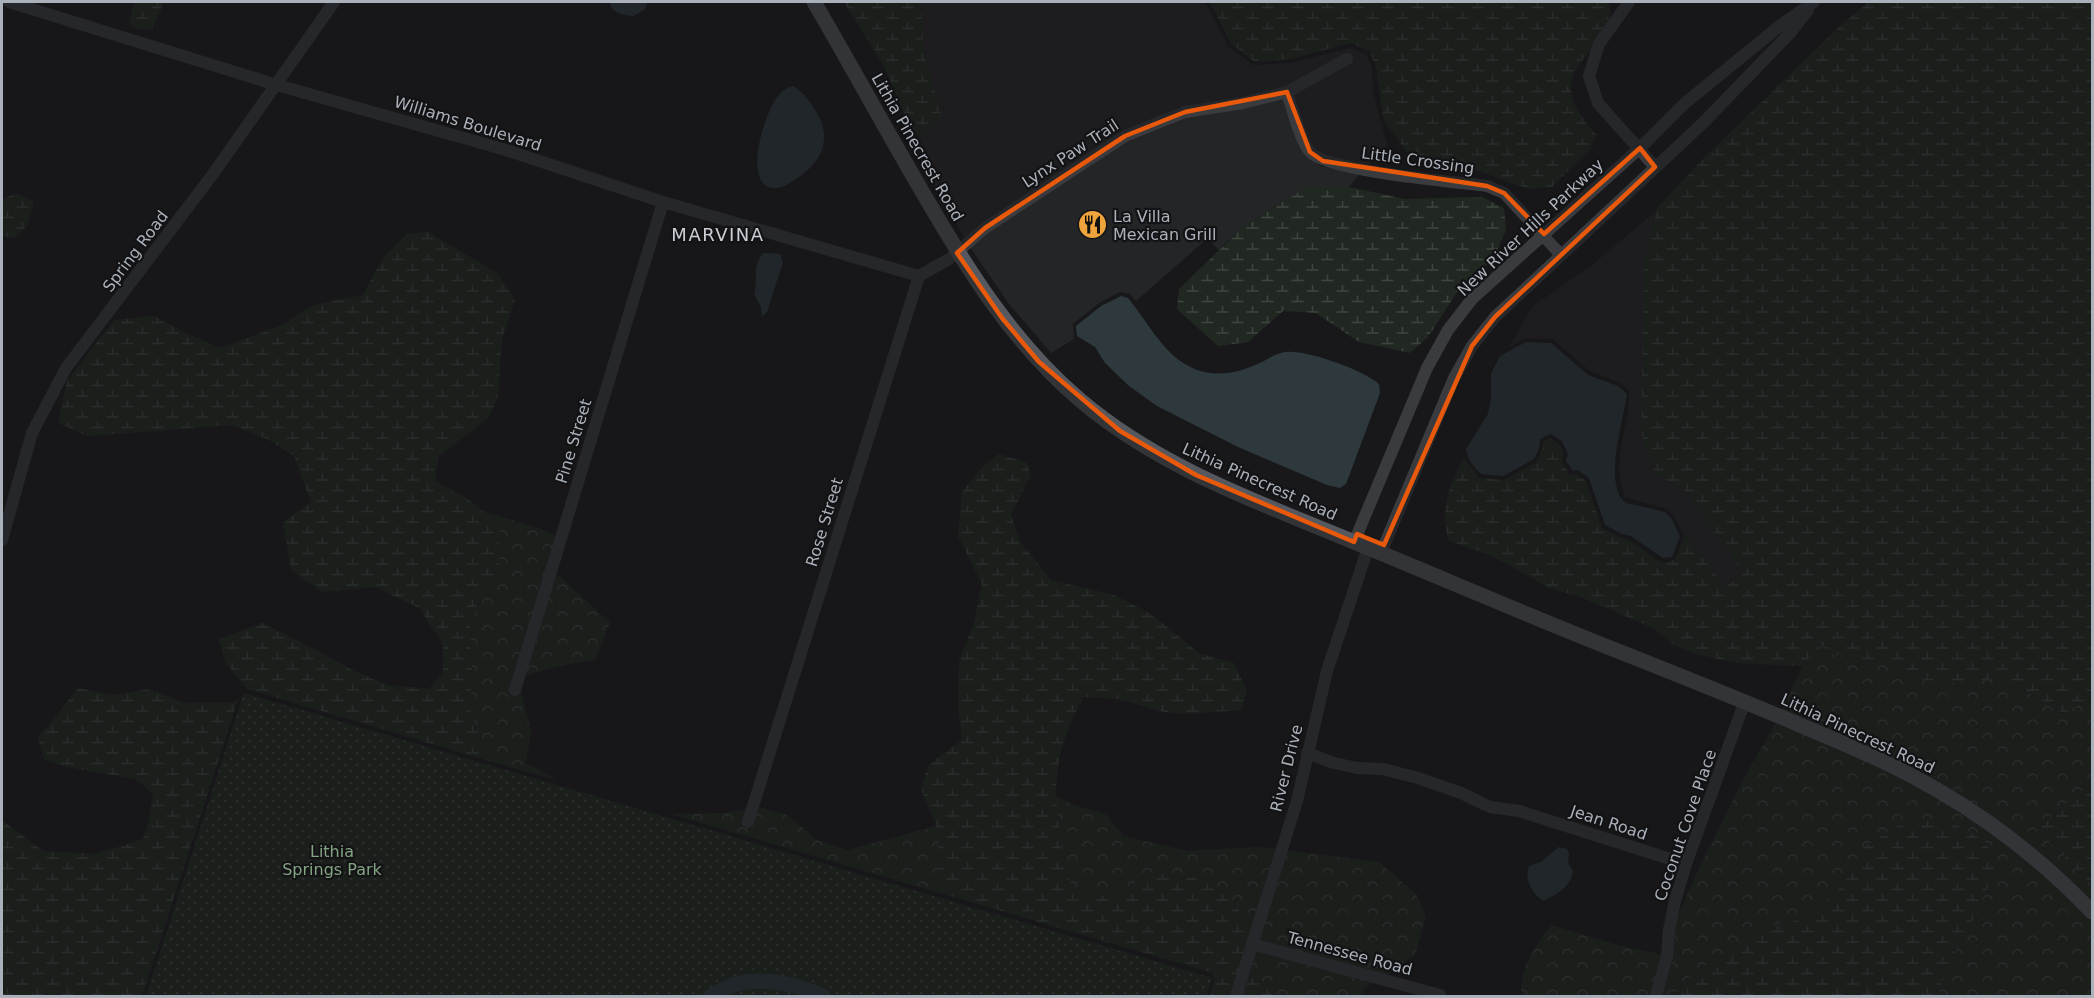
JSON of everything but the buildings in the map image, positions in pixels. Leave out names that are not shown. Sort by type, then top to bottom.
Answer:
[{"type":"main road","name":"Lithia Pinecrest Road","points":[[814,2],[852,66],[874,109],[961,250],[986,297],[1025,347],[1061,383],[1106,420],[1150,450],[1196,475],[1369,544],[1585,638],[1745,701],[1873,756],[1939,791],[2018,845],[2053,874],[2092,912]]},
{"type":"street","name":"Williams Boulevard","points":[[9,2],[277,85],[506,150],[663,202],[919,276]]},
{"type":"street","name":"Spring Road","points":[[2,540],[32,434],[66,368],[164,241],[334,2]]},
{"type":"street","points":[[1629,2],[1599,44],[1589,76],[1598,103],[1655,166]]},
{"type":"street","name":"New River Hills Parkway","points":[[1814,2],[1790,33],[1744,82],[1495,317],[1472,346],[1454,378],[1369,544],[1427,368],[1448,330],[1472,299],[1701,90],[1782,24],[1814,2]]},
{"type":"street","name":"Lynx Paw Trail","points":[[961,250],[985,228],[1125,136],[1185,112],[1243,103],[1287,92],[1347,59]]},
{"type":"street","name":"Little Crossing","points":[[1287,92],[1299,130],[1310,152],[1323,161],[1347,168],[1486,186],[1504,193],[1561,255]]},
{"type":"street","name":"Pine Street","points":[[515,690],[663,202]]},
{"type":"street","points":[[919,276],[961,250]]},
{"type":"street","name":"Rose Street","points":[[748,822],[919,276]]},
{"type":"street","name":"River Drive","points":[[1236,996],[1297,801],[1327,671],[1369,544]]},
{"type":"street","name":"Coconut Cove Place","points":[[1656,996],[1667,956],[1675,901],[1686,864],[1745,701]]},
{"type":"street","name":"Jean Road","points":[[1307,753],[1334,763],[1357,768],[1383,769],[1418,778],[1461,793],[1490,807],[1521,812],[1686,864]]},
{"type":"street","name":"Tennessee Road","points":[[1252,944],[1440,995]]},
{"type":"highlighted area","points":[[1287,92],[1310,152],[1323,161],[1487,186],[1504,193],[1544,234],[1640,148],[1655,167],[1495,317],[1472,346],[1384,545],[1357,534],[1354,542],[1196,475],[1120,431],[1039,362],[1002,318],[957,253],[985,228],[1125,136],[1185,112]]},
{"type":"shaded area","points":[[610,2],[648,2],[644,10],[633,16],[615,11]]},
{"type":"shaded area","points":[[922,2],[1205,2],[1228,46],[1253,65],[1290,63],[1351,48],[1366,55],[1372,68],[1373,91],[1387,145],[1369,165],[1325,157],[1313,149],[1303,128],[1293,94],[1353,61],[1349,53],[1286,87],[1124,131],[965,239],[910,144],[918,138],[931,80],[923,49]]},
{"type":"shaded area","points":[[793,86],[800,91],[817,113],[822,123],[824,142],[822,151],[812,166],[789,184],[775,188],[761,181],[758,173],[759,145],[763,129],[777,97]]},
{"type":"shaded area","points":[[1284,97],[1307,156],[1321,166],[1360,174],[1349,187],[1307,187],[1244,226],[1218,250],[1208,238],[1136,301],[1130,294],[1120,292],[1099,303],[1073,324],[1074,339],[1051,353],[1009,304],[970,247],[988,232],[1127,140],[1186,117]]},
{"type":"shaded area","points":[[1656,211],[1644,266],[1655,474],[1687,492],[1743,572],[1725,587],[1684,535],[1674,516],[1667,509],[1624,497],[1619,472],[1629,390],[1619,382],[1590,371],[1553,339],[1526,338],[1509,347],[1533,306],[1591,266]]},
{"type":"shaded area","points":[[764,253],[780,254],[783,262],[767,312],[762,317],[761,307],[754,294],[756,268]]},
{"type":"shaded area","points":[[1121,296],[1128,298],[1169,351],[1193,368],[1211,373],[1229,373],[1281,353],[1294,352],[1320,357],[1348,367],[1379,384],[1380,393],[1346,484],[1340,488],[1327,485],[1238,447],[1157,406],[1129,386],[1105,363],[1095,347],[1077,336],[1076,326],[1101,306]]},
{"type":"shaded area","points":[[1526,342],[1551,343],[1588,375],[1618,386],[1627,394],[1616,451],[1615,468],[1619,495],[1626,503],[1665,512],[1671,518],[1680,536],[1672,557],[1663,558],[1631,536],[1605,525],[1589,478],[1578,470],[1573,471],[1566,461],[1568,454],[1562,441],[1551,434],[1540,439],[1539,449],[1534,459],[1503,476],[1481,474],[1471,463],[1466,449],[1488,414],[1491,399],[1491,374],[1500,356]]},
{"type":"shaded area","points":[[1559,847],[1567,849],[1568,863],[1573,871],[1569,882],[1562,890],[1543,901],[1530,886],[1529,866],[1541,862]]},
{"type":"green space","points":[[134,2],[164,2],[152,30],[134,28],[129,24]]},
{"type":"green space","points":[[844,2],[922,2],[923,49],[942,116],[918,138],[904,113],[884,66]]},
{"type":"green space","points":[[1210,2],[1609,2],[1609,20],[1602,35],[1573,75],[1571,91],[1578,111],[1597,135],[1589,150],[1552,187],[1529,189],[1465,166],[1419,162],[1406,151],[1383,119],[1376,66],[1369,51],[1351,43],[1290,59],[1255,62],[1231,44]]},
{"type":"green space","points":[[1869,2],[2092,2],[2092,697],[2064,714],[1998,678],[1932,684],[1887,662],[1834,655],[1822,646],[1802,666],[1737,663],[1696,654],[1674,645],[1653,628],[1578,596],[1548,588],[1487,554],[1449,541],[1446,531],[1447,499],[1464,459],[1479,478],[1504,480],[1537,462],[1543,442],[1550,438],[1561,448],[1562,462],[1569,474],[1577,475],[1586,481],[1602,528],[1627,539],[1662,563],[1675,560],[1685,534],[1725,587],[1743,573],[1687,492],[1655,474],[1641,433],[1644,265],[1657,208],[1706,156],[1842,24]]},
{"type":"green space","points":[[1307,187],[1349,187],[1405,199],[1482,197],[1504,208],[1506,229],[1494,258],[1459,289],[1428,337],[1410,353],[1359,342],[1316,313],[1283,311],[1248,342],[1218,346],[1177,309],[1179,289],[1244,226]]},
{"type":"green space","points":[[16,193],[34,202],[28,225],[15,238],[2,236],[2,200]]},
{"type":"green space","points":[[428,232],[497,273],[515,299],[502,340],[498,397],[488,418],[438,457],[435,481],[468,499],[499,524],[500,566],[484,590],[470,623],[472,673],[470,709],[486,760],[247,689],[225,662],[219,639],[262,623],[354,671],[388,685],[429,689],[443,672],[443,644],[419,608],[375,587],[322,592],[291,570],[283,522],[311,502],[294,456],[269,440],[232,425],[88,436],[58,423],[67,381],[114,320],[154,316],[220,348],[282,325],[313,305],[363,295],[382,259],[407,234]]},
{"type":"green space","points":[[999,454],[1026,462],[1031,475],[1011,515],[1020,542],[1051,580],[1114,595],[1151,614],[1199,653],[1234,663],[1247,691],[1241,710],[1185,714],[1164,712],[1118,699],[1084,697],[1071,722],[1063,745],[1056,790],[1060,836],[1071,886],[1110,898],[1151,873],[1192,877],[1222,890],[1244,917],[1246,947],[1232,996],[1210,996],[1215,979],[1213,973],[947,895],[940,868],[936,826],[921,789],[928,766],[962,739],[958,709],[959,660],[974,623],[982,584],[958,536],[962,492],[983,466]]},
{"type":"green space","points":[[484,512],[536,527],[557,536],[510,693],[518,695],[520,688],[531,731],[526,763],[557,780],[486,760],[470,709],[472,673],[470,623],[484,590],[500,566],[499,524]]},
{"type":"green space","points":[[567,540],[557,574],[610,623],[595,660],[559,666],[524,676]]},
{"type":"green space","points":[[1822,645],[1835,655],[1887,662],[1932,684],[1998,678],[2042,700],[2063,714],[2092,697],[2092,785],[2078,793],[2038,830],[2092,886],[2092,905],[2021,841],[1782,711],[1802,666]]},
{"type":"green space","points":[[78,688],[114,695],[150,689],[184,703],[235,702],[239,697],[142,996],[2,996],[2,820],[43,851],[96,854],[143,839],[149,820],[153,793],[135,779],[67,767],[44,760],[38,738]]},
{"type":"green space","name":"Lithia Springs Park","points":[[244,693],[1212,978],[1206,996],[146,996]]},
{"type":"green space","points":[[1777,720],[1839,747],[1930,793],[1987,828],[2035,865],[2092,919],[2092,996],[1938,996],[1945,971],[1974,918],[1997,867],[1984,839],[1940,818],[1904,823],[1862,848],[1843,884],[1808,919],[1758,928],[1688,978],[1672,996],[1660,996],[1673,957],[1676,920],[1741,784]]},
{"type":"green space","points":[[2092,785],[2092,886],[2038,830],[2078,793]]},
{"type":"green space","points":[[1055,795],[1074,805],[1105,814],[1124,836],[1187,851],[1256,847],[1276,849],[1246,947],[1245,942],[1151,873],[1110,898],[1071,886],[1060,838]]},
{"type":"green space","points":[[757,807],[787,815],[817,840],[848,850],[936,826],[940,868],[947,895],[671,814],[724,813],[748,809],[743,825],[751,828]]},
{"type":"green space","points":[[1940,817],[1984,839],[1997,867],[1974,918],[1945,971],[1938,996],[1672,996],[1688,978],[1758,928],[1808,918],[1843,884],[1862,848],[1903,823]]},
{"type":"green space","points":[[1285,850],[1379,862],[1416,894],[1426,917],[1415,955],[1385,975],[1257,940]]},
{"type":"green space","points":[[1551,925],[1621,946],[1663,955],[1651,996],[1521,996],[1526,967],[1534,950]]},
{"type":"green space","points":[[1255,950],[1374,982],[1363,989],[1363,996],[1273,996],[1250,968]]},
{"type":"green space","points":[[1250,968],[1273,996],[1241,996]]},
{"type":"waterway","points":[[711,996],[733,985],[756,981],[790,985],[823,996]]},
{"type":"place","name":"La Villa Mexican Grill","points":[[1092,225]]},
{"type":"district","name":"MARVINA","points":[[718,235]]}]
